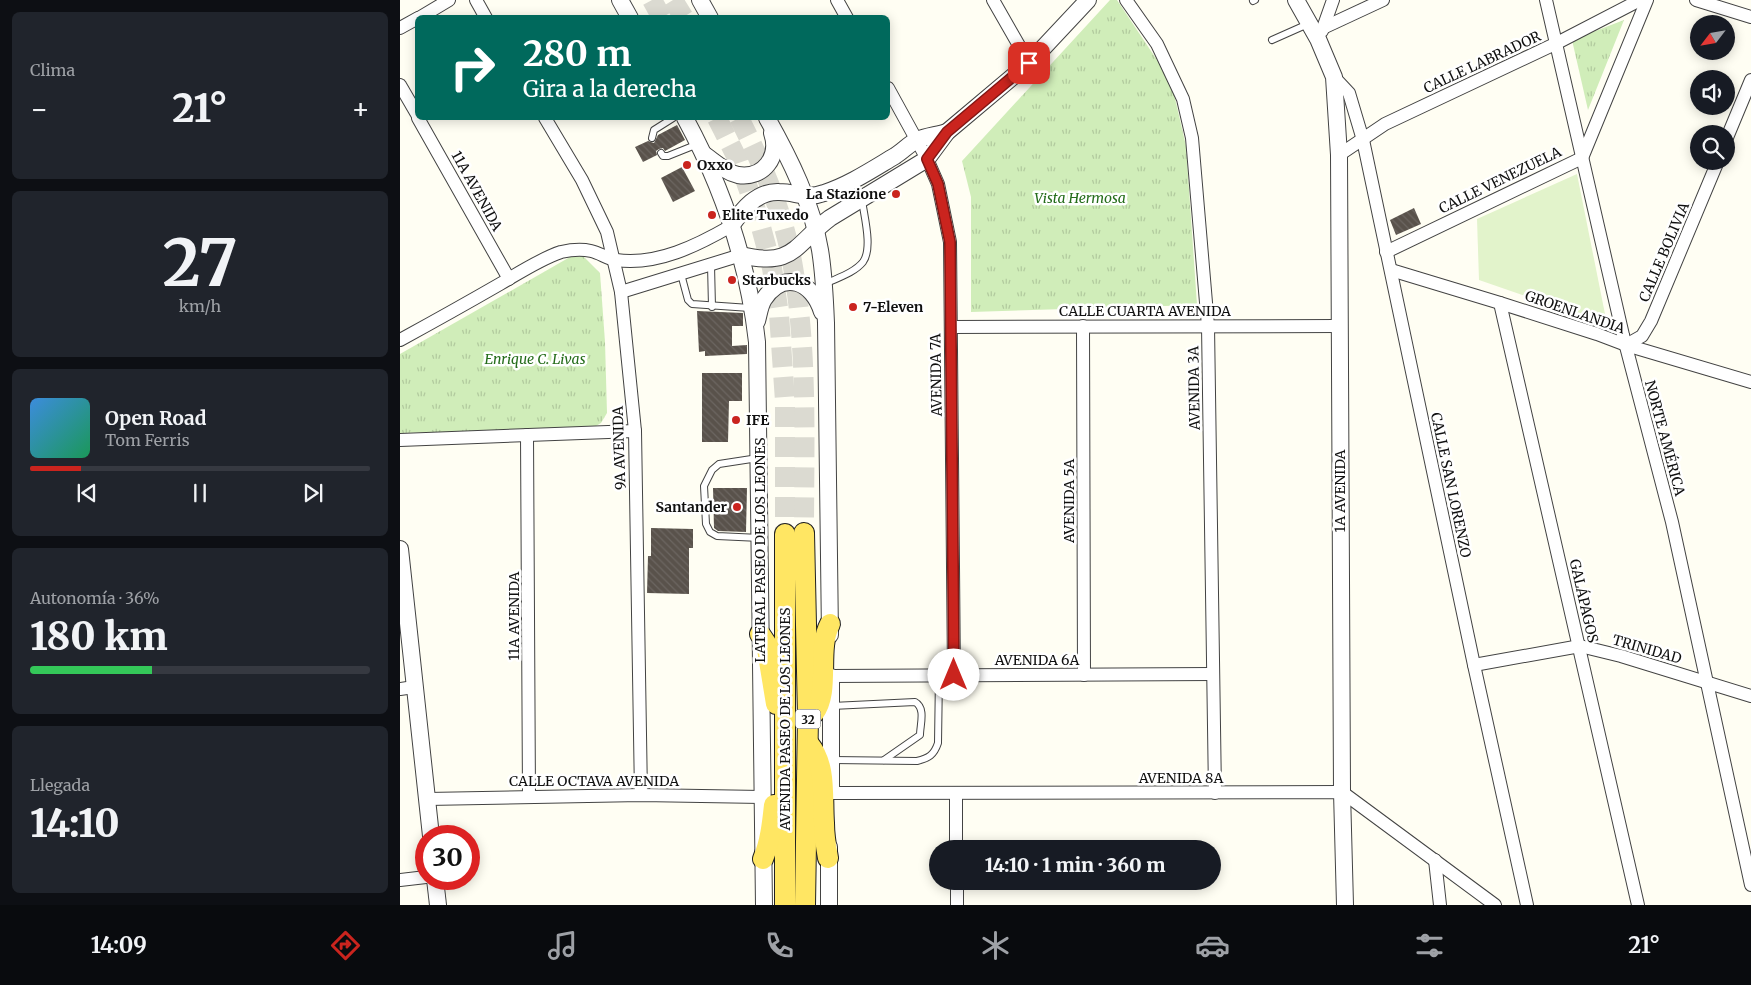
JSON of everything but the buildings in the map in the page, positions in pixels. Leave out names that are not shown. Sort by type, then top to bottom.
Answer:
[{"type":"main road","name":"AVENIDA PASEO DE LOS LEONES","points":[[784,905],[786,727],[794,533],[808,717],[805,905]]},
{"type":"main road","points":[[808,717],[818,707],[821,697],[825,638],[830,624]]},
{"type":"main road","points":[[760,634],[766,643],[776,705],[780,718],[786,727]]},
{"type":"main road","points":[[807,742],[818,759],[822,771],[825,838],[828,858]]},
{"type":"main road","points":[[763,859],[768,847],[776,790],[786,777]]},
{"type":"street","points":[[423,15],[449,0]]},
{"type":"street","points":[[476,0],[484,15]]},
{"type":"street","points":[[620,0],[628,15]]},
{"type":"street","points":[[700,0],[708,15]]},
{"type":"street","points":[[837,0],[845,15]]},
{"type":"street","points":[[993,0],[1029,63]]},
{"type":"street","points":[[621,292],[742,255],[769,260],[784,257],[798,248],[815,228],[927,159],[947,132],[1029,63],[1088,0]]},
{"type":"street","name":"AVENIDA 3A","points":[[1126,0],[1157,44],[1183,99],[1192,138],[1208,326],[1215,793]]},
{"type":"street","name":"1A AVENIDA","points":[[1296,0],[1317,30],[1334,77],[1339,154],[1342,792],[1345,905]]},
{"type":"street","points":[[1317,30],[1333,0]]},
{"type":"street","points":[[1317,30],[1383,0]]},
{"type":"street","name":"NORTE AMÉRICA","points":[[1546,0],[1626,345],[1672,522],[1751,885]]},
{"type":"street","name":"CALLE LABRADOR","points":[[1339,154],[1385,124],[1557,43],[1640,0]]},
{"type":"street","name":"CALLE VENEZUELA","points":[[1386,252],[1582,158],[1647,0]]},
{"type":"street","points":[[1696,0],[1751,17]]},
{"type":"street","points":[[400,28],[415,20]]},
{"type":"street","name":"CALLE SAN LORENZO","points":[[1334,77],[1349,93],[1362,140],[1527,905]]},
{"type":"street","points":[[1732,125],[1751,80]]},
{"type":"street","name":"11A AVENIDA","points":[[400,85],[415,112]]},
{"type":"street","name":"AVENIDA 7A","points":[[890,92],[927,159],[938,184],[950,242],[954,675]]},
{"type":"street","name":"11A AVENIDA","points":[[420,120],[509,278]]},
{"type":"street","name":"9A AVENIDA","points":[[546,120],[582,180],[607,232],[621,292],[635,431],[641,795]]},
{"type":"street","name":"LATERAL PASEO DE LOS LEONES","points":[[686,120],[702,149],[722,194],[742,255],[756,326],[759,371],[764,905]]},
{"type":"street","points":[[702,149],[726,170],[737,175],[750,175],[759,172],[769,163],[775,149],[768,120]]},
{"type":"street","points":[[769,120],[793,166],[806,197],[820,251],[824,285],[831,676],[829,905]]},
{"type":"street","points":[[400,340],[509,278],[560,252],[591,251],[614,260],[634,261],[663,256],[708,240],[731,226],[739,214],[754,199],[766,193],[779,192],[806,197],[823,194],[896,155],[917,140],[947,132]]},
{"type":"street","name":"CALLE BOLIVIA","points":[[1626,345],[1642,336],[1651,321],[1714,170]]},
{"type":"street","name":"GROENLANDIA","points":[[1391,270],[1598,334],[1626,345],[1751,382]]},
{"type":"street","points":[[756,326],[763,300],[770,291],[790,282],[802,284],[812,291],[819,302],[826,323]]},
{"type":"street","name":"GALÁPAGOS","points":[[1500,303],[1638,905]]},
{"type":"street","name":"AVENIDA 5A","points":[[1083,326],[1084,675]]},
{"type":"street","name":"CALLE CUARTA AVENIDA","points":[[950,327],[1339,326]]},
{"type":"street","points":[[400,440],[635,431]]},
{"type":"street","name":"11A AVENIDA","points":[[527,435],[529,796]]},
{"type":"street","points":[[400,549],[407,688],[430,825]]},
{"type":"street","name":"TRINIDAD","points":[[1474,665],[1580,646],[1621,656],[1751,696]]},
{"type":"street","name":"AVENIDA 6A","points":[[831,676],[1213,674]]},
{"type":"street","points":[[1342,792],[1495,905]]},
{"type":"street","name":"AVENIDA 8A","points":[[830,793],[1342,792]]},
{"type":"street","points":[[956,793],[956,840]]},
{"type":"street","name":"CALLE OCTAVA AVENIDA","points":[[427,799],[641,795],[762,797]]},
{"type":"street","points":[[1435,860],[1440,905]]},
{"type":"street","points":[[400,880],[415,878]]},
{"type":"street","points":[[436,890],[438,905]]},
{"type":"street","points":[[956,890],[957,905]]},
{"type":"lane","points":[[1272,40],[1317,30]]},
{"type":"lane","points":[[652,138],[654,130],[670,120]]},
{"type":"lane","points":[[660,153],[668,156],[702,149]]},
{"type":"lane","points":[[824,285],[856,268],[862,263],[868,253],[862,199]]},
{"type":"lane","points":[[711,264],[712,306]]},
{"type":"lane","points":[[681,274],[688,300],[692,304],[753,308]]},
{"type":"lane","points":[[759,458],[718,464],[712,470],[704,486],[706,524],[710,532],[717,536],[760,538]]},
{"type":"lane","points":[[830,760],[917,761],[928,758],[934,753],[938,743],[939,676]]},
{"type":"lane","points":[[831,706],[915,702],[920,704],[922,709],[920,735],[883,760]]},
{"type":"green space","name":"Vista Hermosa","points":[[1110,0],[1117,0],[1171,81],[1186,146],[1197,305],[971,312],[971,197],[962,161]]},
{"type":"green space","points":[[1624,20],[1588,110],[1572,40]]},
{"type":"green space","points":[[1577,174],[1607,324],[1479,280],[1477,219]]},
{"type":"green space","name":"Enrique C. Livas","points":[[583,256],[600,273],[605,342],[607,413],[601,423],[591,429],[400,433],[400,354],[570,257]]},
{"type":"tunnel","points":[[652,0],[660,15]]},
{"type":"tunnel","points":[[673,0],[682,15]]},
{"type":"tunnel","points":[[718,120],[739,162],[758,216],[772,268],[779,314],[785,401],[785,534]]},
{"type":"tunnel","points":[[740,120],[772,190],[784,228],[793,267],[798,300],[803,366],[804,533]]},
{"type":"place","name":"Oxxo","points":[[687,165]]},
{"type":"place","name":"La Stazione","points":[[896,194]]},
{"type":"place","name":"Elite Tuxedo","points":[[712,215]]},
{"type":"place","name":"Starbucks","points":[[732,280]]},
{"type":"place","name":"7-Eleven","points":[[853,307]]},
{"type":"place","name":"IFE","points":[[736,420]]},
{"type":"place","name":"Santander","points":[[737,507]]},
{"type":"route","points":[[954,675],[950,242],[938,184],[927,159],[947,132],[1029,63]]}]
